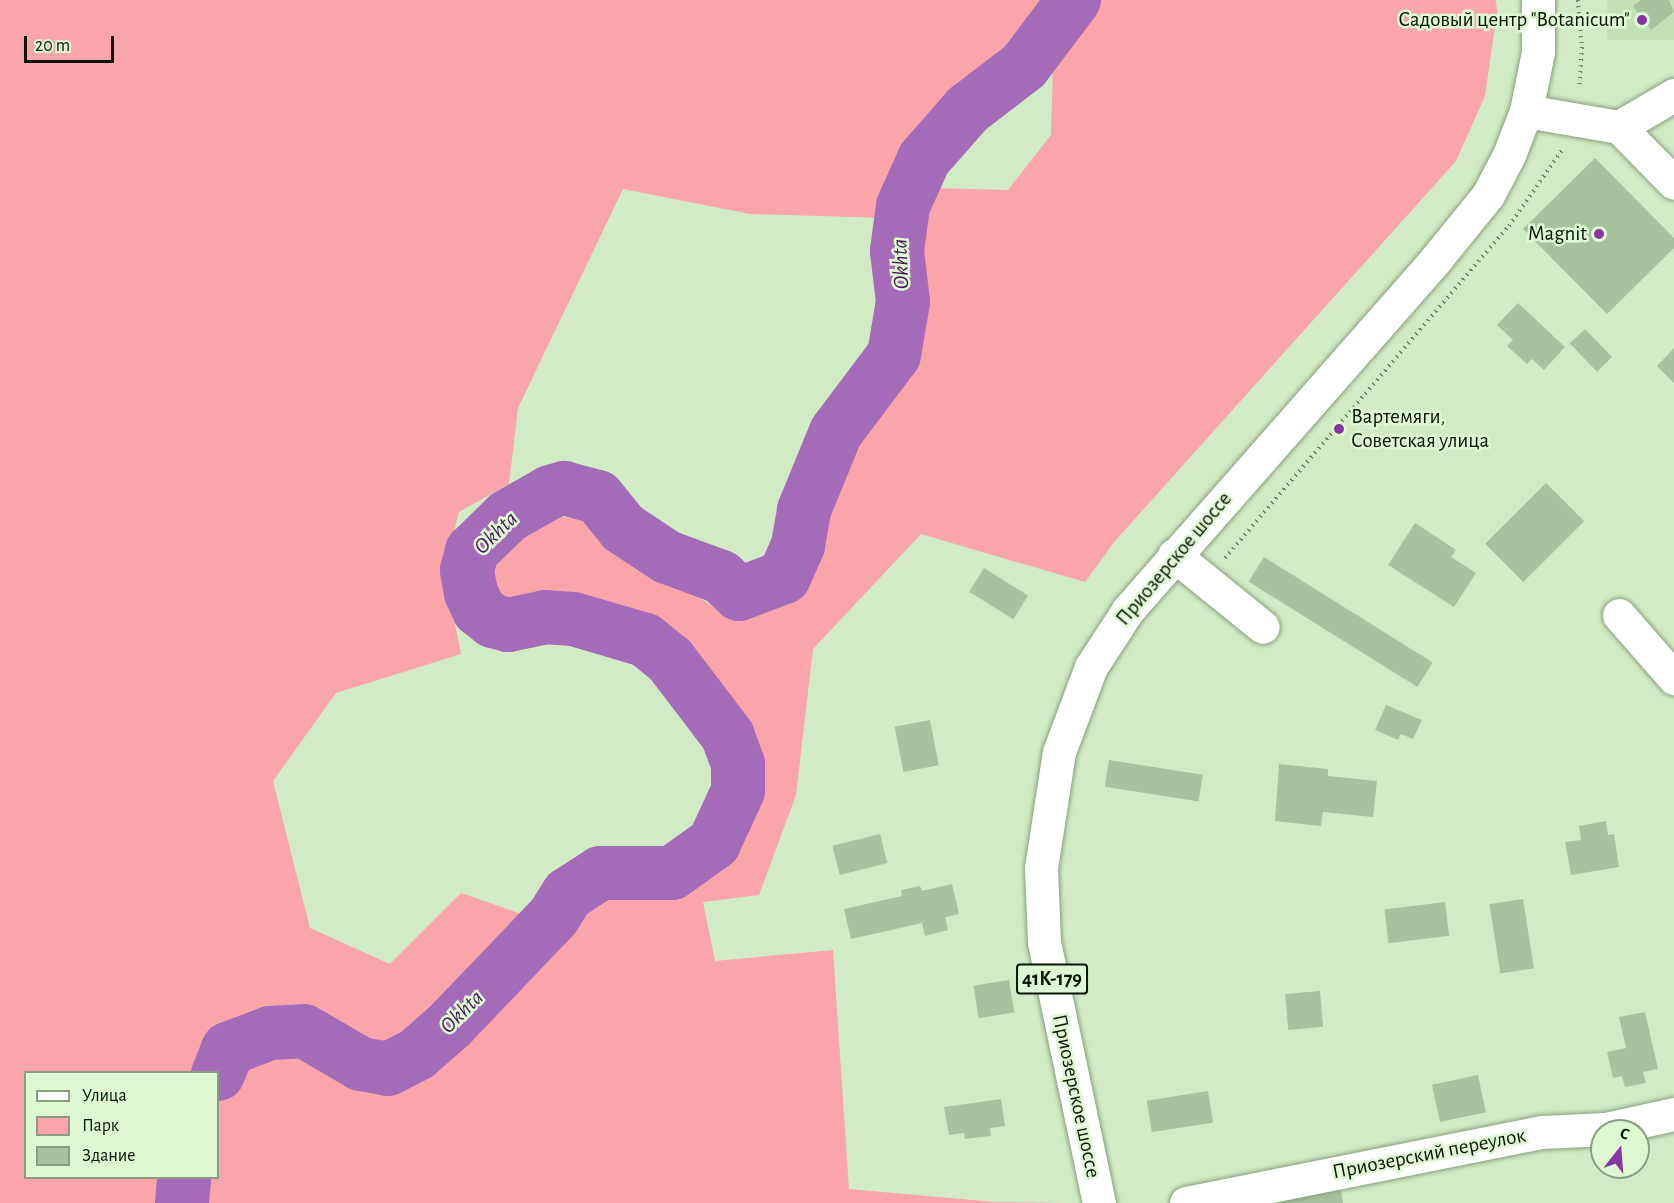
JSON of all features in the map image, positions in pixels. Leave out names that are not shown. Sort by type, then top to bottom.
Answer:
[{"type":"main road","name":"Приозерское шоссе","points":[[1099,1203],[1044,942],[1042,858],[1059,752],[1091,667],[1128,610],[1436,259],[1488,195],[1509,155],[1526,111],[1538,52],[1538,0]]},
{"type":"main road","points":[[1619,128],[1674,95]]},
{"type":"main road","points":[[1526,111],[1619,128],[1674,183]]},
{"type":"main road","points":[[1174,555],[1263,627]]},
{"type":"main road","points":[[1618,615],[1674,678]]},
{"type":"main road","name":"Приозерский переулок","points":[[1186,1203],[1542,1132],[1605,1129],[1674,1114]]},
{"type":"shaded area","name":"Садовый центр \"Botanicum\"","points":[[1607,0],[1674,0],[1674,40],[1607,40]]},
{"type":"green space","points":[[0,0],[1054,0],[1049,22],[910,146],[886,218],[750,214],[623,189],[518,408],[509,484],[459,512],[444,570],[461,654],[336,693],[273,781],[310,928],[390,964],[461,893],[530,917],[438,1017],[396,1052],[363,1045],[286,1010],[222,1037],[205,1071],[24,1071],[24,1179],[170,1179],[169,1203],[0,1203]]},
{"type":"green space","points":[[1099,0],[1496,0],[1497,12],[1485,96],[1456,161],[1115,541],[1085,582],[921,534],[813,649],[796,795],[759,895],[703,902],[715,961],[833,950],[849,1189],[994,1202],[1066,1203],[207,1203],[201,1179],[219,1179],[219,1100],[241,1061],[260,1051],[288,1047],[307,1053],[359,1088],[382,1091],[398,1086],[437,1061],[542,954],[579,902],[609,886],[670,888],[742,838],[762,778],[693,651],[643,612],[552,601],[519,606],[493,604],[482,581],[482,561],[507,535],[541,516],[579,518],[718,610],[756,609],[793,586],[845,443],[908,362],[919,301],[918,223],[930,188],[1008,190],[1051,135],[1053,66]]},
{"type":"building","points":[[1641,0],[1669,0],[1674,12],[1651,30],[1633,6]]},
{"type":"building","name":"Magnit","points":[[1595,158],[1674,238],[1674,248],[1607,314],[1523,229]]},
{"type":"building","points":[[1518,303],[1565,347],[1544,370],[1532,359],[1527,364],[1507,346],[1513,340],[1497,325]]},
{"type":"building","points":[[1585,329],[1612,357],[1597,372],[1570,344]]},
{"type":"building","points":[[1674,348],[1674,383],[1657,366]]},
{"type":"building","points":[[1546,483],[1584,521],[1523,582],[1485,544]]},
{"type":"building","points":[[1415,523],[1456,550],[1451,557],[1476,573],[1454,607],[1388,565]]},
{"type":"building","points":[[1264,557],[1433,662],[1417,687],[1249,582]]},
{"type":"building","points":[[984,568],[1028,596],[1013,619],[969,592]]},
{"type":"building","points":[[1386,705],[1422,720],[1413,739],[1401,734],[1398,740],[1375,730]]},
{"type":"building","points":[[930,720],[939,765],[903,772],[895,727]]},
{"type":"building","points":[[1109,760],[1203,775],[1199,802],[1105,787]]},
{"type":"building","points":[[1279,764],[1328,769],[1328,776],[1377,781],[1373,817],[1323,812],[1321,826],[1275,821]]},
{"type":"building","points":[[1606,821],[1608,835],[1614,834],[1619,867],[1571,875],[1565,842],[1581,840],[1579,826]]},
{"type":"building","points":[[880,834],[887,863],[840,875],[832,846]]},
{"type":"building","points":[[952,884],[959,914],[945,917],[948,930],[925,936],[922,923],[851,939],[844,909],[902,896],[901,890],[920,886],[922,891]]},
{"type":"building","points":[[1523,899],[1534,968],[1500,973],[1489,904]]},
{"type":"building","points":[[1445,902],[1449,936],[1389,943],[1384,909]]},
{"type":"building","points":[[1009,980],[1014,1013],[979,1018],[973,986]]},
{"type":"building","points":[[1320,991],[1323,1027],[1288,1030],[1285,994]]},
{"type":"building","points":[[1645,1012],[1658,1069],[1643,1072],[1646,1083],[1625,1087],[1622,1076],[1613,1078],[1607,1052],[1626,1048],[1619,1017]]},
{"type":"building","points":[[1478,1075],[1486,1112],[1440,1122],[1432,1085]]},
{"type":"building","points":[[1208,1091],[1213,1123],[1152,1132],[1147,1101]]},
{"type":"building","points":[[1001,1099],[1005,1126],[990,1128],[991,1136],[965,1139],[964,1133],[949,1135],[944,1107]]},
{"type":"building","points":[[1340,1185],[1343,1203],[1267,1203]]},
{"type":"waterway","name":"Okhta","points":[[219,1072],[228,1049],[270,1033],[304,1031],[361,1064],[388,1069],[417,1054],[450,1025],[554,916],[568,894],[600,873],[672,873],[714,843],[738,791],[738,764],[728,736],[670,660],[645,640],[573,619],[546,617],[508,625],[493,621],[479,610],[471,593],[467,570],[472,551],[508,516],[550,492],[564,488],[598,497],[623,528],[667,557],[721,577],[739,594],[784,577],[798,545],[804,510],[836,432],[894,355],[903,302],[897,251],[903,206],[924,159],[968,109],[1024,66],[1074,0]]},
{"type":"waterway","name":"Okhta","points":[[182,1203],[184,1179]]},
{"type":"place","name":"Садовый центр \"Botanicum\"","points":[[1642,20]]},
{"type":"place","name":"Magnit","points":[[1599,234]]},
{"type":"place","name":"Вартемяги, Советская улица","points":[[1339,429]]}]
